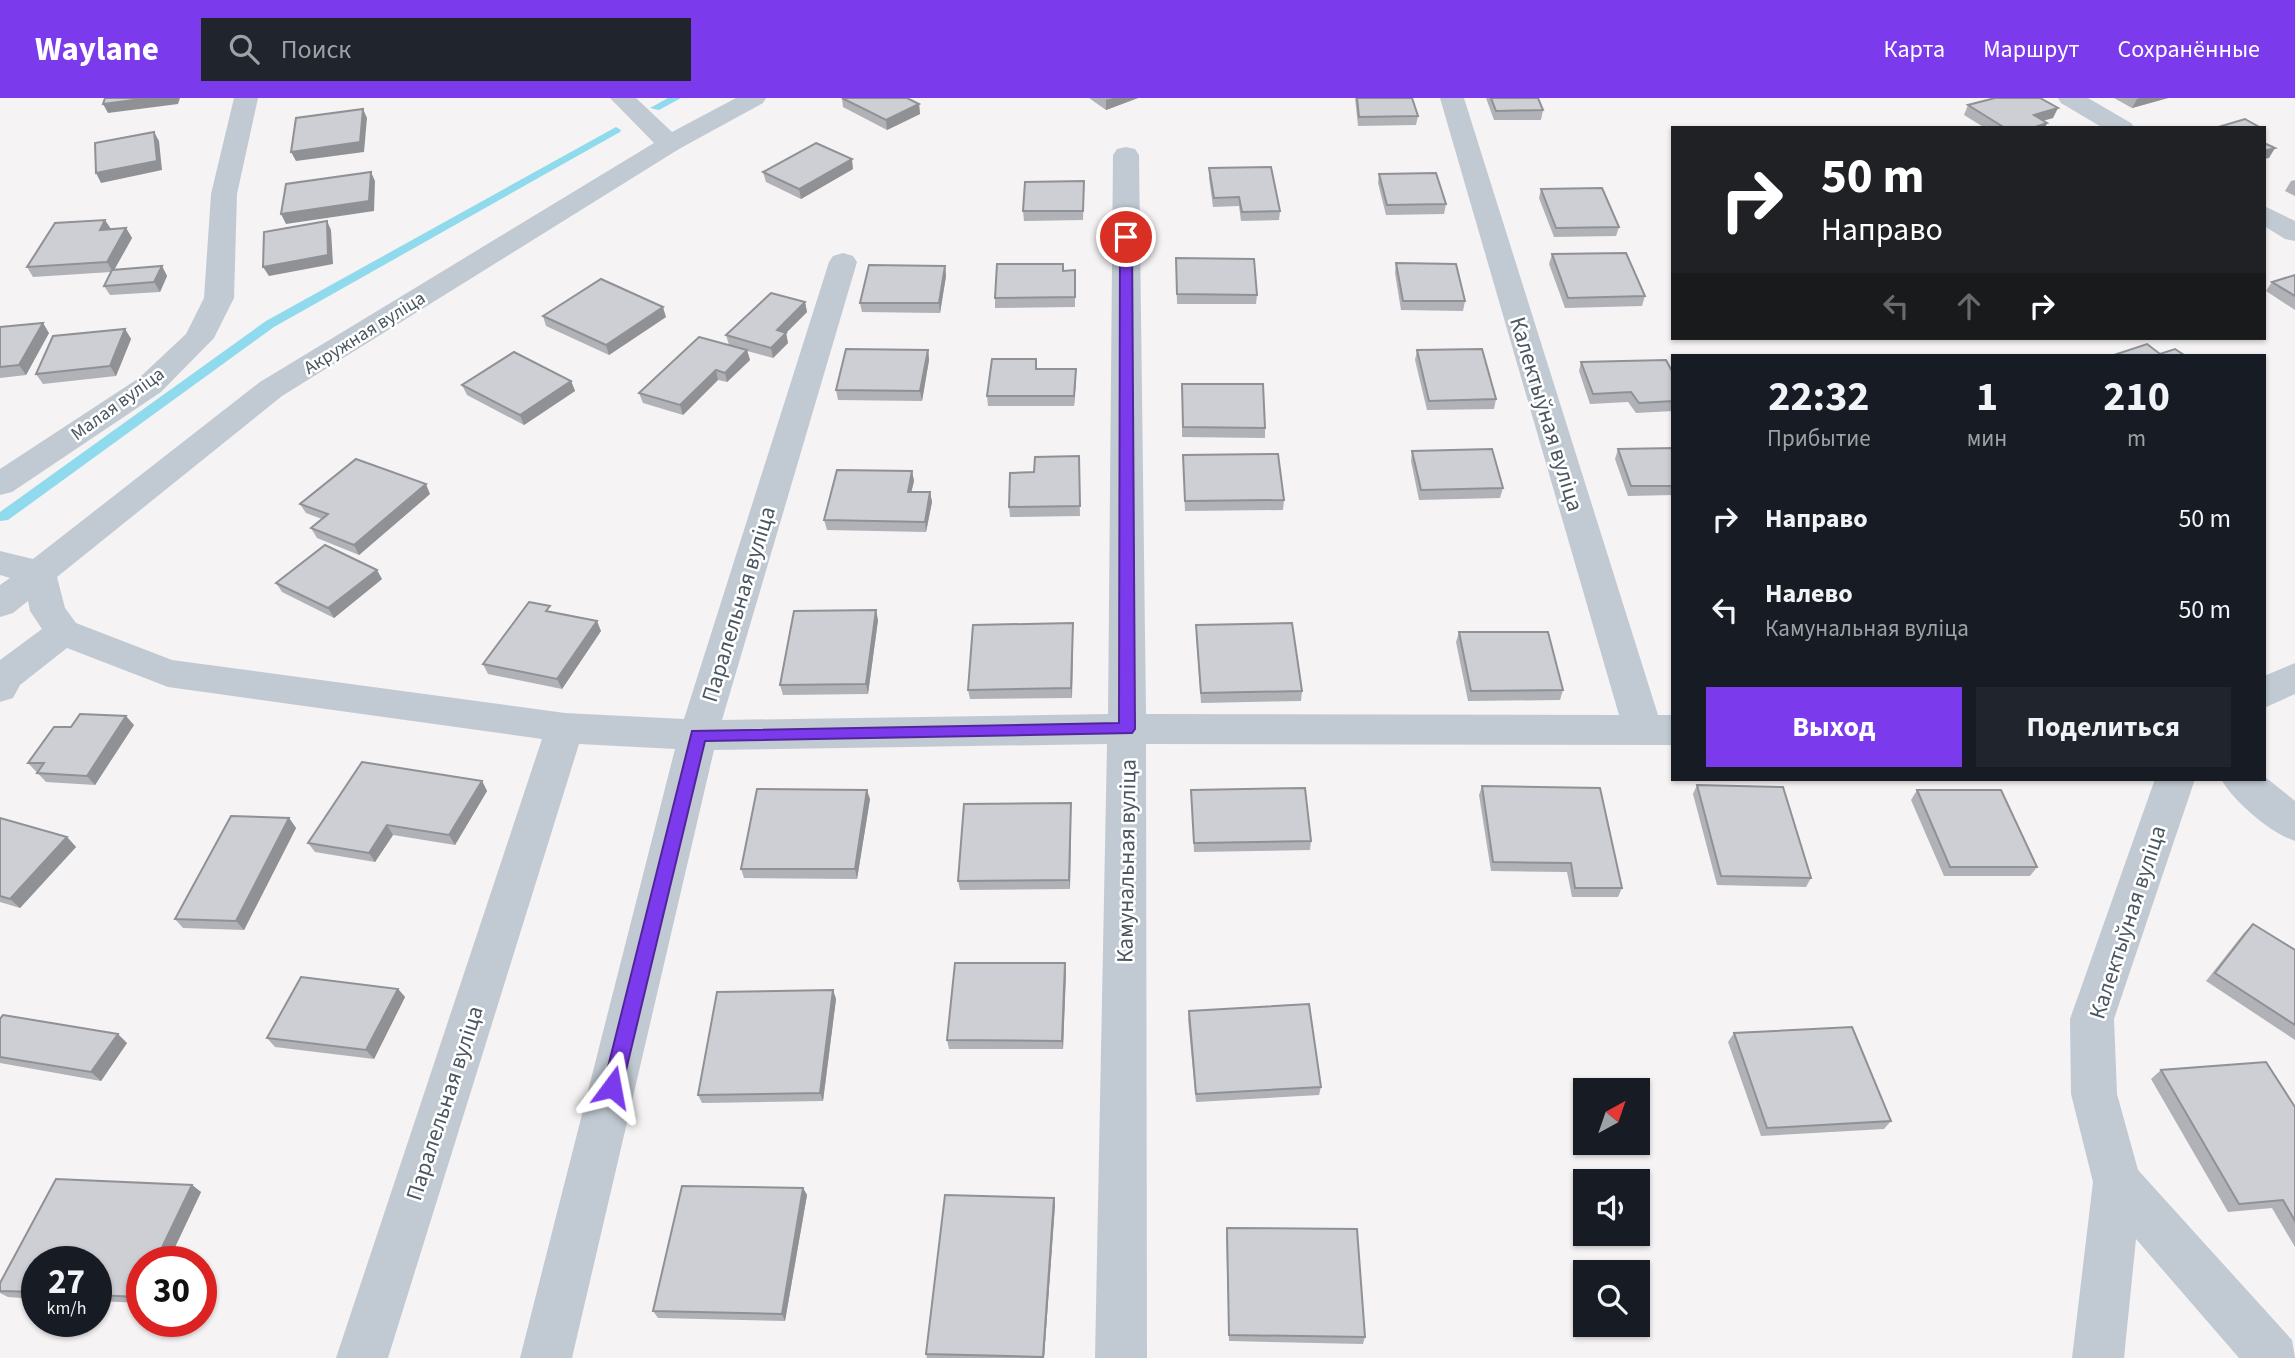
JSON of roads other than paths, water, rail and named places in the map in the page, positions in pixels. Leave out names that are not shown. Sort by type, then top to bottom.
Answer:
[{"type":"street","name":"Малая вуліца","points":[[0,484],[150,385],[199,338],[219,298],[224,194],[246,98]]},
{"type":"street","points":[[622,98],[670,144]]},
{"type":"street","name":"Акружная вуліца","points":[[0,604],[271,388],[670,144],[754,98]]},
{"type":"street","name":"Калектыўная вуліца","points":[[1452,98],[1658,730]]},
{"type":"street","points":[[2070,98],[2119,126]]},
{"type":"street","name":"Камунальная вуліца","points":[[1121,1358],[1127,729],[1126,155]]},
{"type":"street","points":[[2266,215],[2295,233]]},
{"type":"street","name":"Паралельная вуліца","points":[[546,1358],[698,735],[843,262]]},
{"type":"street","points":[[0,563],[38,573],[48,611],[63,632],[168,673],[565,727],[698,735],[1127,729],[1658,730]]},
{"type":"street","points":[[0,688],[4,677],[63,632]]},
{"type":"street","points":[[2266,693],[2295,677]]},
{"type":"street","name":"Паралельная вуліца","points":[[362,1358],[565,727]]},
{"type":"street","name":"Калектыўная вуліца","points":[[2098,1358],[2117,1182],[2094,1094],[2092,1019],[2174,781]]},
{"type":"street","points":[[2243,781],[2295,825]]},
{"type":"street","points":[[2117,1182],[2274,1358]]},
{"type":"waterway","points":[[655,108],[676,98]]},
{"type":"waterway","points":[[3,517],[270,324],[616,130]]}]
